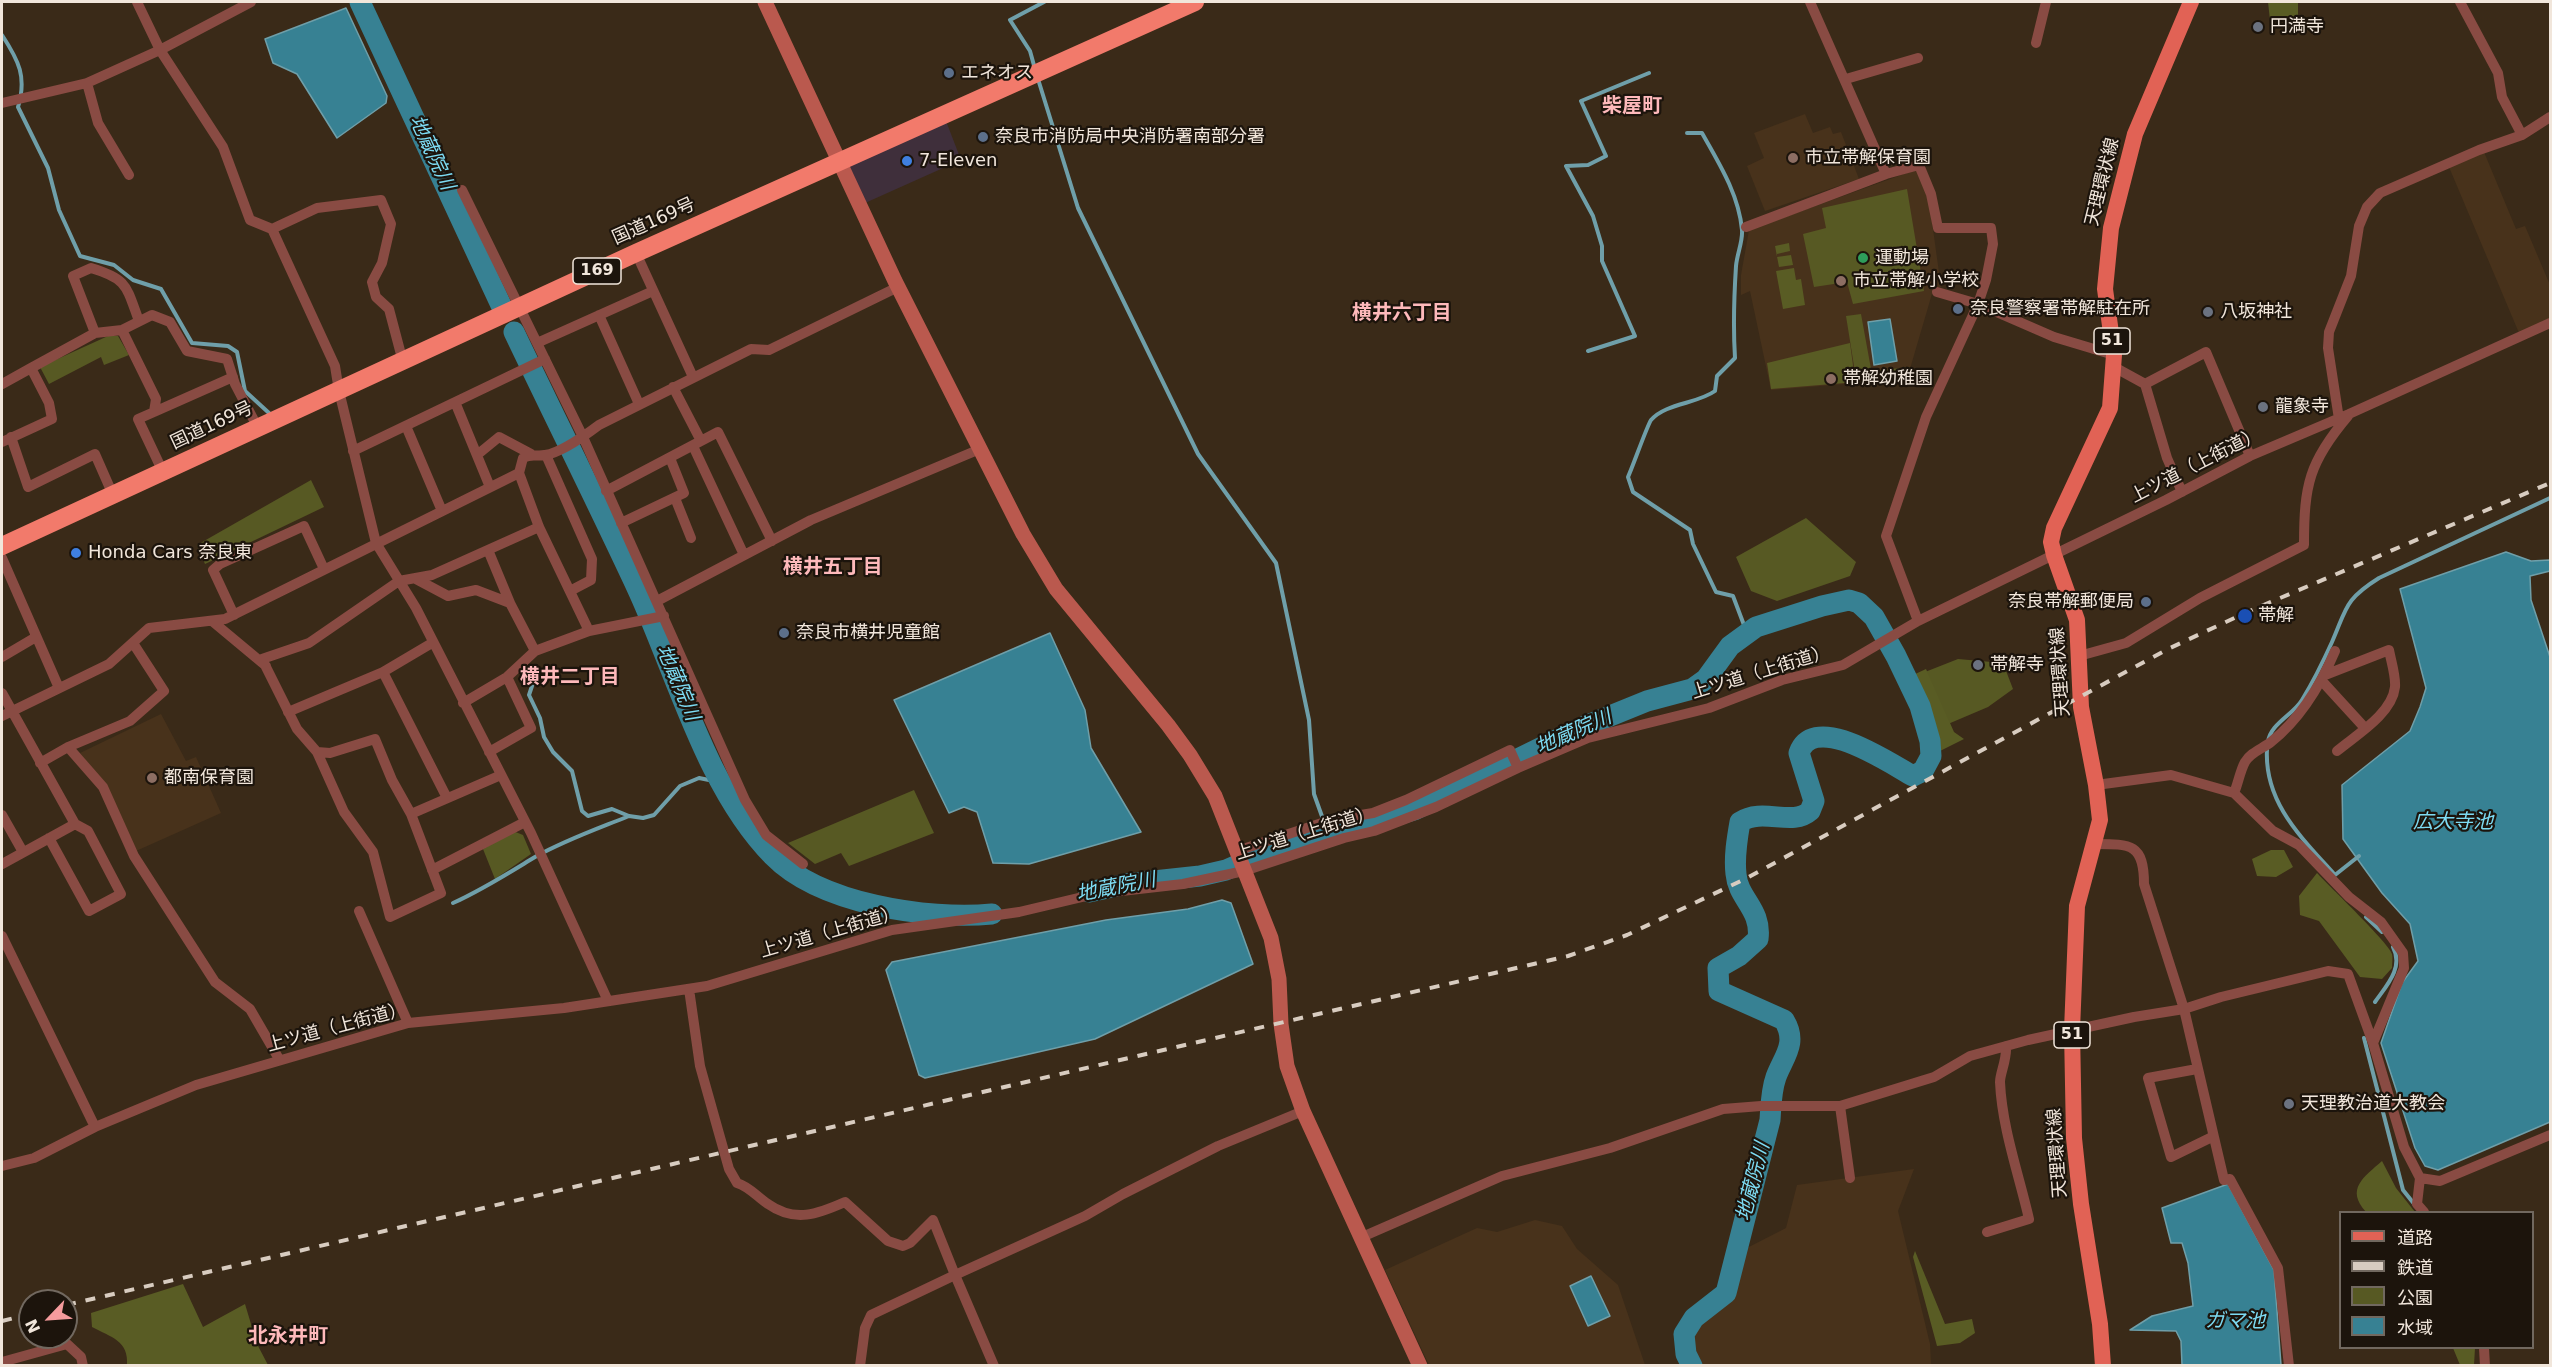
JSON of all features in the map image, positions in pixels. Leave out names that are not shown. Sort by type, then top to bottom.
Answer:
[{"type":"highway","name":"国道169号","points":[[2,546],[636,253],[1195,2]]},
{"type":"main road","name":"天理環状線","points":[[2103,1365],[2100,1324],[2078,1171],[2072,1030],[2077,906],[2096,844],[2100,820],[2096,785],[2081,707],[2079,656],[2073,603],[2051,542],[2054,528],[2110,408],[2114,361],[2105,289],[2108,250],[2118,197],[2135,134],[2191,2]]},
{"type":"street","points":[[137,2],[160,50],[223,147],[250,220],[272,230],[335,366],[376,543],[399,581],[525,822],[608,1001]]},
{"type":"street","points":[[2,103],[87,83],[160,50],[251,2]]},
{"type":"street","points":[[765,2],[898,287],[1023,534],[1056,589],[1190,755],[1215,796],[1271,938],[1279,979],[1281,1024],[1287,1066],[1303,1111],[1420,1365]]},
{"type":"street","points":[[1810,2],[1846,79],[1886,174]]},
{"type":"street","points":[[2036,43],[2046,2]]},
{"type":"street","points":[[2460,2],[2498,73],[2502,97],[2522,135]]},
{"type":"street","points":[[1846,79],[1918,58]]},
{"type":"street","points":[[87,83],[98,123],[129,175]]},
{"type":"street","points":[[2079,656],[2126,643],[2200,598],[2304,545],[2307,488],[2314,464],[2344,417],[2328,348],[2329,332],[2350,276],[2359,226],[2367,207],[2380,193],[2479,150],[2522,135],[2550,117]]},
{"type":"street","points":[[1746,227],[1886,174],[1919,165],[1931,194],[1938,228],[1991,228],[1992,258],[1978,304],[1926,417],[1886,536],[1918,621]]},
{"type":"street","points":[[462,190],[537,343],[535,364],[574,441],[606,491],[657,601],[658,617],[745,800],[766,835],[803,864]]},
{"type":"street","points":[[272,230],[317,208],[381,200],[391,224],[382,263],[372,282],[376,297],[389,309],[403,362]]},
{"type":"street","points":[[636,253],[693,377]]},
{"type":"street","points":[[95,333],[73,276],[91,268],[116,275],[127,288],[139,321]]},
{"type":"street","points":[[477,455],[499,437],[531,454],[546,455],[574,441],[599,424],[751,349],[769,350],[898,287]]},
{"type":"street","points":[[537,343],[653,291]]},
{"type":"street","points":[[1937,291],[1978,304],[2114,361],[2145,384],[2167,458],[2182,492]]},
{"type":"street","points":[[2,384],[95,333],[122,330],[153,315],[170,322],[187,351],[227,359],[233,377],[258,428]]},
{"type":"street","points":[[599,315],[639,404]]},
{"type":"street","name":"上ツ道（上街道）","points":[[2,1166],[34,1158],[94,1127],[196,1085],[408,1023],[564,1008],[689,989],[739,977],[892,930],[1009,914],[1095,894],[1183,884],[1244,871],[1402,821],[1517,766],[1588,738],[1709,708],[1782,680],[1843,665],[1918,621],[2182,492],[2250,456],[2344,417],[2550,323]]},
{"type":"street","points":[[122,330],[156,399],[153,412]]},
{"type":"street","points":[[2145,384],[2206,352],[2250,456]]},
{"type":"street","points":[[353,451],[535,364]]},
{"type":"street","points":[[31,368],[49,403],[52,419],[6,440],[28,487],[95,454],[113,495]]},
{"type":"street","points":[[163,472],[138,420],[233,377]]},
{"type":"street","points":[[673,387],[744,555]]},
{"type":"street","points":[[455,402],[490,487]]},
{"type":"street","points":[[406,426],[442,511]]},
{"type":"street","points":[[606,491],[718,432],[772,541]]},
{"type":"street","points":[[657,601],[812,520],[980,449]]},
{"type":"street","points":[[531,454],[523,458],[519,473],[538,527],[589,631]]},
{"type":"street","points":[[546,455],[592,559],[591,580],[570,591]]},
{"type":"street","points":[[621,523],[684,494],[670,458]]},
{"type":"street","points":[[6,713],[109,664],[149,628],[212,621],[234,615],[519,473]]},
{"type":"street","points":[[675,498],[691,538]]},
{"type":"street","points":[[234,615],[213,570],[219,564],[304,526],[324,569]]},
{"type":"street","points":[[317,752],[330,753],[375,739],[392,780],[411,814],[441,893],[390,917],[373,852],[344,812],[317,752],[297,729],[262,659],[309,643],[399,581],[432,575],[538,527]]},
{"type":"street","points":[[488,550],[510,603],[535,651]]},
{"type":"street","points":[[2,558],[59,688]]},
{"type":"street","points":[[416,579],[448,596],[476,590],[510,603]]},
{"type":"street","points":[[463,703],[507,676],[535,651],[589,631],[658,617]]},
{"type":"street","points":[[212,621],[266,667]]},
{"type":"street","points":[[2,657],[36,637]]},
{"type":"street","points":[[40,763],[68,747],[130,720],[164,691],[133,643]]},
{"type":"street","points":[[288,712],[383,672],[432,643]]},
{"type":"street","points":[[2323,678],[2389,650],[2395,686],[2390,704],[2377,719],[2364,727],[2337,751]]},
{"type":"street","points":[[2234,794],[2245,762],[2259,748],[2270,743],[2307,702],[2323,678],[2335,651]]},
{"type":"street","points":[[383,672],[447,798]]},
{"type":"street","points":[[489,752],[531,728],[507,676]]},
{"type":"street","points":[[2323,678],[2364,727]]},
{"type":"street","points":[[2,693],[6,713],[40,763],[75,824],[88,831],[121,894],[89,911],[49,838]]},
{"type":"street","points":[[68,747],[103,787],[134,856],[215,982],[250,1009],[279,1059]]},
{"type":"street","points":[[1237,851],[1331,820],[1372,813],[1406,800],[1510,750],[1517,766]]},
{"type":"street","points":[[411,814],[501,775]]},
{"type":"street","points":[[2096,785],[2171,775],[2234,794],[2273,831],[2298,845],[2349,897],[2381,922],[2403,953],[2404,968],[2373,1043]]},
{"type":"street","points":[[2,815],[23,852]]},
{"type":"street","points":[[432,870],[525,822]]},
{"type":"street","points":[[2,864],[75,824]]},
{"type":"street","points":[[2096,844],[2128,844],[2137,850],[2144,869],[2144,884],[2184,1009],[2212,1137],[2224,1180],[2230,1179],[2278,1268],[2289,1365]]},
{"type":"street","points":[[359,911],[408,1023]]},
{"type":"street","points":[[2,936],[94,1127]]},
{"type":"street","points":[[1362,1237],[1502,1176],[1610,1148],[1724,1109],[1761,1106],[1784,1108],[1840,1106],[1934,1077],[1970,1056],[2006,1046],[2072,1030],[2184,1009],[2221,997],[2328,971],[2348,974],[2373,1043],[2404,1146],[2420,1178],[2417,1204],[2423,1211]]},
{"type":"street","points":[[689,989],[700,1066],[729,1169],[737,1183],[747,1186],[779,1211],[801,1216],[817,1215],[845,1202],[888,1241],[903,1246],[910,1243],[933,1220],[994,1365]]},
{"type":"street","points":[[1987,1232],[2029,1220],[2009,1135],[2000,1080],[2007,1062],[2006,1046]]},
{"type":"street","points":[[2197,1069],[2148,1078],[2171,1157],[2212,1137]]},
{"type":"street","points":[[1840,1106],[1850,1178]]},
{"type":"street","points":[[860,1365],[865,1328],[871,1315],[1085,1216],[1123,1194],[1190,1163],[1218,1146],[1303,1111]]},
{"type":"street","points":[[2420,1178],[2440,1181],[2550,1135]]},
{"type":"street","points":[[2,1362],[22,1361],[67,1344],[81,1358],[83,1365]]},
{"type":"street","points":[[2484,1349],[2485,1365]]},
{"type":"shaded area","points":[[1805,114],[1813,133],[1830,127],[1833,134],[1841,132],[1859,179],[1765,211],[1747,166],[1764,158],[1754,133]]},
{"type":"shaded area","points":[[946,121],[961,160],[865,203],[849,165]]},
{"type":"shaded area","points":[[2484,152],[2516,229],[2525,226],[2550,285],[2550,320],[2519,333],[2449,167]]},
{"type":"shaded area","name":"市立帯解小学校","points":[[1915,170],[1920,172],[1928,193],[1941,287],[1934,287],[1907,379],[1771,390],[1750,291],[1741,295],[1741,275],[1749,230]]},
{"type":"shaded area","name":"都南保育園","points":[[161,714],[186,761],[196,757],[221,813],[136,851],[111,795],[80,753]]},
{"type":"shaded area","points":[[1914,1169],[1898,1211],[1930,1344],[1931,1365],[1700,1365],[1691,1359],[1687,1330],[1729,1295],[1745,1249],[1786,1228],[1797,1185]]},
{"type":"shaded area","points":[[1535,1220],[1562,1226],[1577,1249],[1618,1285],[1645,1365],[1429,1365],[1385,1270],[1477,1228],[1497,1232]]},
{"type":"green space","points":[[2268,2],[2298,2],[2298,16],[2270,20]]},
{"type":"green space","name":"運動場","points":[[1907,189],[1924,291],[1853,304],[1847,282],[1814,287],[1803,234],[1826,228],[1822,208]]},
{"type":"green space","points":[[1789,243],[1790,251],[1777,254],[1777,257],[1775,246]]},
{"type":"green space","points":[[1791,255],[1793,265],[1779,267],[1777,257]]},
{"type":"green space","points":[[1794,268],[1796,280],[1801,279],[1805,305],[1783,309],[1776,271]]},
{"type":"green space","points":[[1861,314],[1871,369],[1855,372],[1846,316]]},
{"type":"green space","points":[[108,336],[118,336],[129,355],[104,365],[101,357],[49,384],[40,367]]},
{"type":"green space","points":[[1850,343],[1854,373],[1910,367],[1906,378],[1771,389],[1767,363]]},
{"type":"green space","points":[[311,480],[324,507],[205,564],[197,545]]},
{"type":"green space","points":[[1806,518],[1856,562],[1850,576],[1777,601],[1751,591],[1736,557]]},
{"type":"green space","points":[[1958,659],[2003,663],[2013,689],[1988,707],[1948,724],[1925,672]]},
{"type":"green space","points":[[1926,669],[1954,732],[1964,739],[1938,752],[1936,726],[1913,675]]},
{"type":"green space","points":[[914,790],[934,833],[849,866],[841,853],[815,864],[788,843]]},
{"type":"green space","points":[[513,831],[523,835],[531,854],[495,879],[483,849]]},
{"type":"green space","points":[[2271,850],[2284,850],[2293,867],[2276,877],[2257,876],[2252,859]]},
{"type":"green space","points":[[2317,873],[2389,948],[2392,968],[2382,979],[2360,977],[2319,921],[2300,915],[2299,896]]},
{"type":"green space","points":[[2382,1161],[2396,1188],[2414,1211],[2365,1211],[2357,1197],[2357,1190],[2369,1172]]},
{"type":"green space","points":[[1915,1251],[1945,1324],[1972,1319],[1975,1333],[1960,1343],[1937,1346],[1913,1257]]},
{"type":"green space","points":[[183,1284],[203,1327],[245,1304],[257,1344],[268,1365],[127,1365],[127,1357],[122,1345],[92,1327],[91,1313]]},
{"type":"green space","points":[[2453,1349],[2475,1349],[2474,1365],[2460,1365]]},
{"type":"water","points":[[346,8],[387,96],[386,103],[337,138],[297,74],[273,63],[265,39]]},
{"type":"water","points":[[1890,319],[1897,361],[1874,365],[1868,322]]},
{"type":"water","name":"広大寺池","points":[[2506,552],[2531,561],[2550,560],[2550,571],[2530,576],[2531,600],[2550,657],[2550,1122],[2438,1170],[2425,1166],[2415,1148],[2381,1043],[2402,983],[2418,961],[2410,924],[2382,893],[2343,839],[2342,785],[2410,731],[2426,688],[2400,589]]},
{"type":"water","points":[[1050,633],[1085,710],[1091,748],[1141,832],[1029,864],[993,863],[977,812],[964,807],[949,813],[894,700]]},
{"type":"water","points":[[1222,900],[1231,903],[1253,964],[1095,1039],[925,1078],[919,1075],[886,970],[892,962],[1106,920],[1188,909]]},
{"type":"water","name":"ガマ池","points":[[2228,1184],[2274,1270],[2281,1365],[2182,1365],[2181,1341],[2176,1331],[2130,1330],[2152,1316],[2193,1306],[2188,1263],[2182,1243],[2171,1243],[2162,1208]]},
{"type":"water","points":[[1591,1276],[1610,1316],[1588,1326],[1570,1286]]},
{"type":"waterway","name":"地蔵院川","points":[[360,2],[501,305]]},
{"type":"waterway","points":[[1035,69],[1030,51],[1010,20],[1044,2]]},
{"type":"waterway","points":[[2,35],[20,70],[22,87],[18,107],[48,168],[59,210],[80,256],[114,265],[133,280],[161,289],[192,343],[228,346],[237,352],[245,391],[269,413]]},
{"type":"waterway","points":[[1588,351],[1635,336],[1602,261],[1602,246],[1593,216],[1566,166],[1588,165],[1606,156],[1581,101],[1649,73]]},
{"type":"waterway","points":[[1038,79],[1078,208],[1198,454],[1276,563],[1309,720],[1314,794],[1329,836]]},
{"type":"waterway","points":[[1687,133],[1702,133],[1733,192],[1740,217],[1742,234],[1736,266],[1734,301],[1735,358],[1717,376],[1715,391],[1700,399],[1665,410],[1651,420],[1628,477],[1633,492],[1690,530],[1693,544],[1716,592],[1733,596],[1747,633]]},
{"type":"waterway","name":"地蔵院川","points":[[514,332],[638,590],[695,730],[730,798],[750,829],[773,856],[793,873],[846,897],[907,911],[937,914],[992,914]]},
{"type":"waterway","points":[[2268,742],[2277,725],[2302,700],[2332,642],[2344,613],[2359,592],[2379,578],[2550,498]]},
{"type":"waterway","name":"地蔵院川","points":[[1089,892],[1126,884],[1200,876],[1226,870],[1253,858],[1414,810],[1583,727],[1647,701],[1692,689],[1706,679],[1730,646],[1756,627],[1822,606],[1849,600],[1859,603],[1874,617],[1920,706],[1930,741],[1931,756],[1923,771],[1913,776],[1870,752],[1835,738],[1820,737],[1807,741],[1799,753],[1814,801],[1810,811],[1795,817],[1758,816],[1740,822],[1736,874],[1741,890],[1757,920],[1758,939],[1739,956],[1718,968],[1719,991],[1784,1020],[1788,1028],[1790,1043],[1774,1082],[1770,1120],[1726,1293],[1694,1318],[1684,1334],[1686,1354],[1692,1366]]},
{"type":"waterway","points":[[536,674],[529,695],[540,718],[544,737],[553,752],[572,771],[582,811],[588,816],[612,809],[629,816],[643,818],[654,815],[680,786],[699,778],[719,782]]},
{"type":"waterway","points":[[2267,749],[2268,768],[2278,803],[2310,847],[2335,875],[2359,856]]},
{"type":"waterway","points":[[453,903],[546,851],[629,816]]},
{"type":"waterway","points":[[2366,917],[2382,932]]},
{"type":"waterway","points":[[2375,1002],[2395,969],[2396,955],[2393,947]]},
{"type":"waterway","points":[[2364,1038],[2403,1190],[2415,1205]]},
{"type":"railway","points":[[78,1302],[1568,956],[1627,935],[1745,879],[2168,649],[2245,613],[2550,483]]},
{"type":"railway","points":[[2,1321],[18,1317]]},
{"type":"place","name":"円満寺","points":[[2258,27]]},
{"type":"place","name":"エネオス","points":[[949,73]]},
{"type":"place","name":"奈良市消防局中央消防署南部分署","points":[[983,137]]},
{"type":"place","name":"市立帯解保育園","points":[[1793,158]]},
{"type":"place","name":"7-Eleven","points":[[907,161]]},
{"type":"place","name":"運動場","points":[[1863,258]]},
{"type":"place","name":"市立帯解小学校","points":[[1841,281]]},
{"type":"place","name":"奈良警察署帯解駐在所","points":[[1958,309]]},
{"type":"place","name":"八坂神社","points":[[2208,312]]},
{"type":"place","name":"帯解幼稚園","points":[[1831,379]]},
{"type":"place","name":"龍象寺","points":[[2263,407]]},
{"type":"place","name":"Honda Cars 奈良東","points":[[76,553]]},
{"type":"place","name":"奈良帯解郵便局","points":[[2146,602]]},
{"type":"place","name":"帯解","points":[[2245,616]]},
{"type":"place","name":"奈良市横井児童館","points":[[784,633]]},
{"type":"place","name":"帯解寺","points":[[1978,665]]},
{"type":"place","name":"都南保育園","points":[[152,778]]},
{"type":"place","name":"天理教治道大教会","points":[[2289,1104]]},
{"type":"district","name":"柴屋町","points":[[1632,107]]},
{"type":"district","name":"横井六丁目","points":[[1402,314]]},
{"type":"district","name":"横井五丁目","points":[[833,568]]},
{"type":"district","name":"横井二丁目","points":[[570,678]]},
{"type":"district","name":"北永井町","points":[[288,1337]]}]
